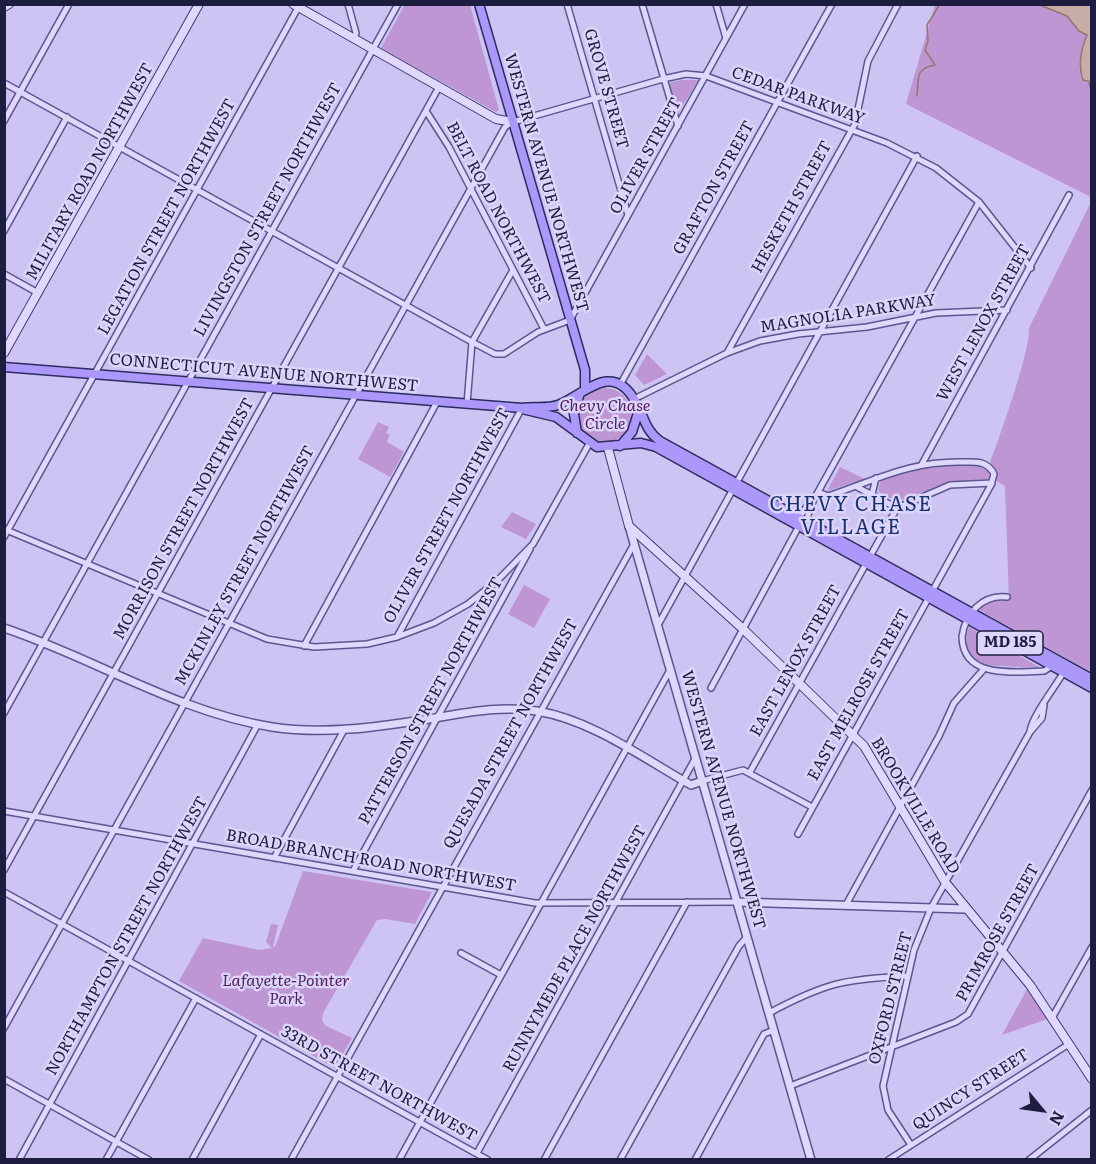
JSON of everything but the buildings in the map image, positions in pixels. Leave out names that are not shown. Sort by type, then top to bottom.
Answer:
[{"type":"main road","name":"MILITARY ROAD NORTHWEST","points":[[4,352],[199,4]]},
{"type":"main road","name":"WESTERN AVENUE NORTHWEST","points":[[479,4],[585,370],[583,391]]},
{"type":"main road","points":[[297,6],[498,120],[513,122]]},
{"type":"main road","name":"CONNECTICUT AVENUE NORTHWEST","points":[[4,367],[522,408],[557,405],[583,391]]},
{"type":"main road","points":[[585,370],[602,382],[620,385],[634,399],[639,410],[632,432],[619,446],[608,448],[588,444],[577,433],[574,414],[583,391],[602,382]]},
{"type":"main road","name":"CONNECTICUT AVENUE NORTHWEST","points":[[522,408],[530,413],[553,416],[577,433]]},
{"type":"main road","name":"MD 185","points":[[639,410],[647,429],[654,437],[734,486]]},
{"type":"main road","name":"MD 185","points":[[619,446],[641,443],[650,445],[734,486],[1065,669],[1092,688]]},
{"type":"main road","name":"WESTERN AVENUE NORTHWEST","points":[[608,448],[629,526]]},
{"type":"main road","name":"BROOKVILLE ROAD","points":[[629,526],[743,629],[853,734],[874,760],[945,882],[965,909],[1027,980],[1092,1080]]},
{"type":"main road","name":"MD 185","points":[[970,616],[1052,666],[1092,679]]},
{"type":"street","points":[[4,121],[69,4]]},
{"type":"street","points":[[348,4],[356,33],[354,39]]},
{"type":"street","name":"GROVE STREET","points":[[567,4],[628,215]]},
{"type":"street","points":[[642,4],[678,126]]},
{"type":"street","points":[[716,4],[726,38]]},
{"type":"street","name":"OLIVER STREET","points":[[570,320],[745,4]]},
{"type":"street","name":"GRAFTON STREET","points":[[620,385],[832,4]]},
{"type":"street","name":"HESKETH STREET","points":[[727,353],[855,124],[868,61],[898,4]]},
{"type":"street","name":"LIVINGSTON STREET NORTHWEST","points":[[4,713],[373,50],[395,5]]},
{"type":"street","name":"LEGATION STREET NORTHWEST","points":[[6,532],[297,6]]},
{"type":"street","name":"CEDAR PARKWAY","points":[[513,122],[663,78],[686,74],[706,76],[917,156],[954,180],[979,202],[1030,268]]},
{"type":"street","points":[[4,83],[495,354],[502,355],[544,329],[570,320]]},
{"type":"street","name":"MORRISON STREET NORTHWEST","points":[[4,870],[439,87]]},
{"type":"street","name":"BELT ROAD NORTHWEST","points":[[426,111],[432,117],[470,187],[544,329]]},
{"type":"street","points":[[4,231],[67,117]]},
{"type":"street","name":"MCKINLEY STREET NORTHWEST","points":[[4,1028],[502,130],[513,122]]},
{"type":"street","points":[[658,625],[917,156]]},
{"type":"street","name":"WEST LENOX STREET","points":[[922,464],[1069,195]]},
{"type":"street","points":[[711,688],[801,521],[979,202]]},
{"type":"street","points":[[467,404],[472,342],[513,270]]},
{"type":"street","points":[[4,274],[38,293]]},
{"type":"street","name":"MAGNOLIA PARKWAY","points":[[634,399],[727,353],[786,335],[867,327],[947,312],[1007,310]]},
{"type":"street","points":[[304,646],[437,402]]},
{"type":"street","name":"OLIVER STREET NORTHWEST","points":[[397,637],[522,408]]},
{"type":"street","points":[[6,532],[272,640],[304,646],[348,646],[397,637],[434,623],[460,609],[506,573],[533,544],[588,444]]},
{"type":"street","points":[[818,492],[826,496],[922,464],[986,464],[994,474],[992,483],[950,484],[897,508],[868,560]]},
{"type":"street","points":[[872,494],[876,478]]},
{"type":"street","name":"EAST MELROSE STREET","points":[[798,834],[992,483]]},
{"type":"street","points":[[857,487],[897,508]]},
{"type":"street","name":"WESTERN AVENUE NORTHWEST","points":[[629,526],[811,1160]]},
{"type":"street","name":"PATTERSON STREET NORTHWEST","points":[[352,871],[533,544]]},
{"type":"street","name":"QUESADA STREET NORTHWEST","points":[[291,1160],[634,544]]},
{"type":"street","name":"EAST LENOX STREET","points":[[750,772],[868,560]]},
{"type":"street","points":[[506,573],[514,577]]},
{"type":"street","points":[[1007,597],[988,598],[970,616],[963,631],[963,646],[972,662],[983,670],[1044,671],[1052,666]]},
{"type":"street","points":[[4,628],[44,642],[185,702],[224,716],[258,724],[301,730],[344,730],[496,708],[539,711],[583,725],[691,785],[737,771],[750,772],[812,807]]},
{"type":"street","name":"OXFORD STREET","points":[[911,1145],[888,1110],[883,1086],[916,942],[945,882],[1029,732],[1042,718],[1044,705],[1065,669]]},
{"type":"street","points":[[399,1160],[670,670]]},
{"type":"street","points":[[847,903],[939,736],[954,703],[983,670]]},
{"type":"street","name":"NORTHAMPTON STREET NORTHWEST","points":[[18,1160],[194,844],[258,724]]},
{"type":"street","points":[[274,858],[344,730]]},
{"type":"street","name":"RUNNYMEDE PLACE NORTHWEST","points":[[477,1154],[696,758]]},
{"type":"street","name":"PRIMROSE STREET","points":[[790,1086],[965,1017],[973,1008],[1092,790]]},
{"type":"street","name":"BROAD BRANCH ROAD NORTHWEST","points":[[4,811],[541,903],[737,902]]},
{"type":"street","name":"33RD STREET NORTHWEST","points":[[4,892],[488,1160]]},
{"type":"street","points":[[544,1160],[687,902]]},
{"type":"street","points":[[737,902],[847,903],[965,909]]},
{"type":"street","points":[[614,1160],[620,1160],[739,946],[747,937]]},
{"type":"street","points":[[1052,1018],[1092,947]]},
{"type":"street","points":[[461,954],[501,975]]},
{"type":"street","points":[[769,1013],[809,992],[835,983],[862,978],[907,976]]},
{"type":"street","points":[[106,1160],[196,998]]},
{"type":"street","points":[[695,1160],[764,1034],[774,1030]]},
{"type":"street","points":[[192,1160],[261,1034]]},
{"type":"street","name":"QUINCY STREET","points":[[888,1160],[1069,1044]]},
{"type":"street","points":[[4,1079],[149,1160]]},
{"type":"street","points":[[1029,1160],[1092,1110]]},
{"type":"green space","points":[[405,4],[470,5],[499,110],[496,112],[381,48]]},
{"type":"green space","points":[[935,5],[1091,5],[1091,197],[906,104]]},
{"type":"green space","points":[[698,80],[678,114],[669,83]]},
{"type":"green space","points":[[1091,202],[1091,672],[979,610],[992,601],[1009,601],[1005,486],[996,481],[998,472],[990,462],[1020,373],[1029,328]]},
{"type":"green space","points":[[647,354],[667,374],[644,385],[635,375]]},
{"type":"green space","name":"Chevy Chase Circle","points":[[600,388],[610,388],[624,396],[630,405],[632,415],[630,425],[624,434],[610,442],[600,442],[583,430],[578,420],[578,410],[590,393]]},
{"type":"green space","points":[[378,422],[389,427],[386,433],[390,435],[387,442],[404,452],[390,477],[358,459]]},
{"type":"green space","points":[[979,464],[988,467],[990,479],[948,482],[905,500],[883,497],[878,490],[881,479],[920,467]]},
{"type":"green space","points":[[840,467],[865,479],[827,491]]},
{"type":"green space","points":[[512,512],[536,524],[526,539],[501,527]]},
{"type":"green space","points":[[524,585],[550,599],[534,628],[508,614]]},
{"type":"green space","points":[[969,627],[1041,668],[981,665],[969,653],[966,638]]},
{"type":"green space","name":"Lafayette-Pointer Park","points":[[303,871],[432,892],[415,924],[386,919],[377,920],[323,1013],[322,1021],[326,1026],[352,1038],[335,1068],[179,981],[203,938],[259,950],[272,948],[266,942],[271,924],[278,925],[273,947],[275,947]]},
{"type":"green space","points":[[1027,989],[1047,1019],[1002,1035]]},
{"type":"shaded area","points":[[1040,5],[1091,5],[1091,82],[1083,80],[1080,63],[1087,35],[1079,31],[1067,16]]},
{"type":"waterway","points":[[917,96],[919,75],[924,69],[935,65],[925,50],[928,41],[927,25],[940,4]]},
{"type":"waterway","points":[[1089,83],[1092,94]]},
{"type":"district","name":"CHEVY CHASE VILLAGE","points":[[851,516]]}]
